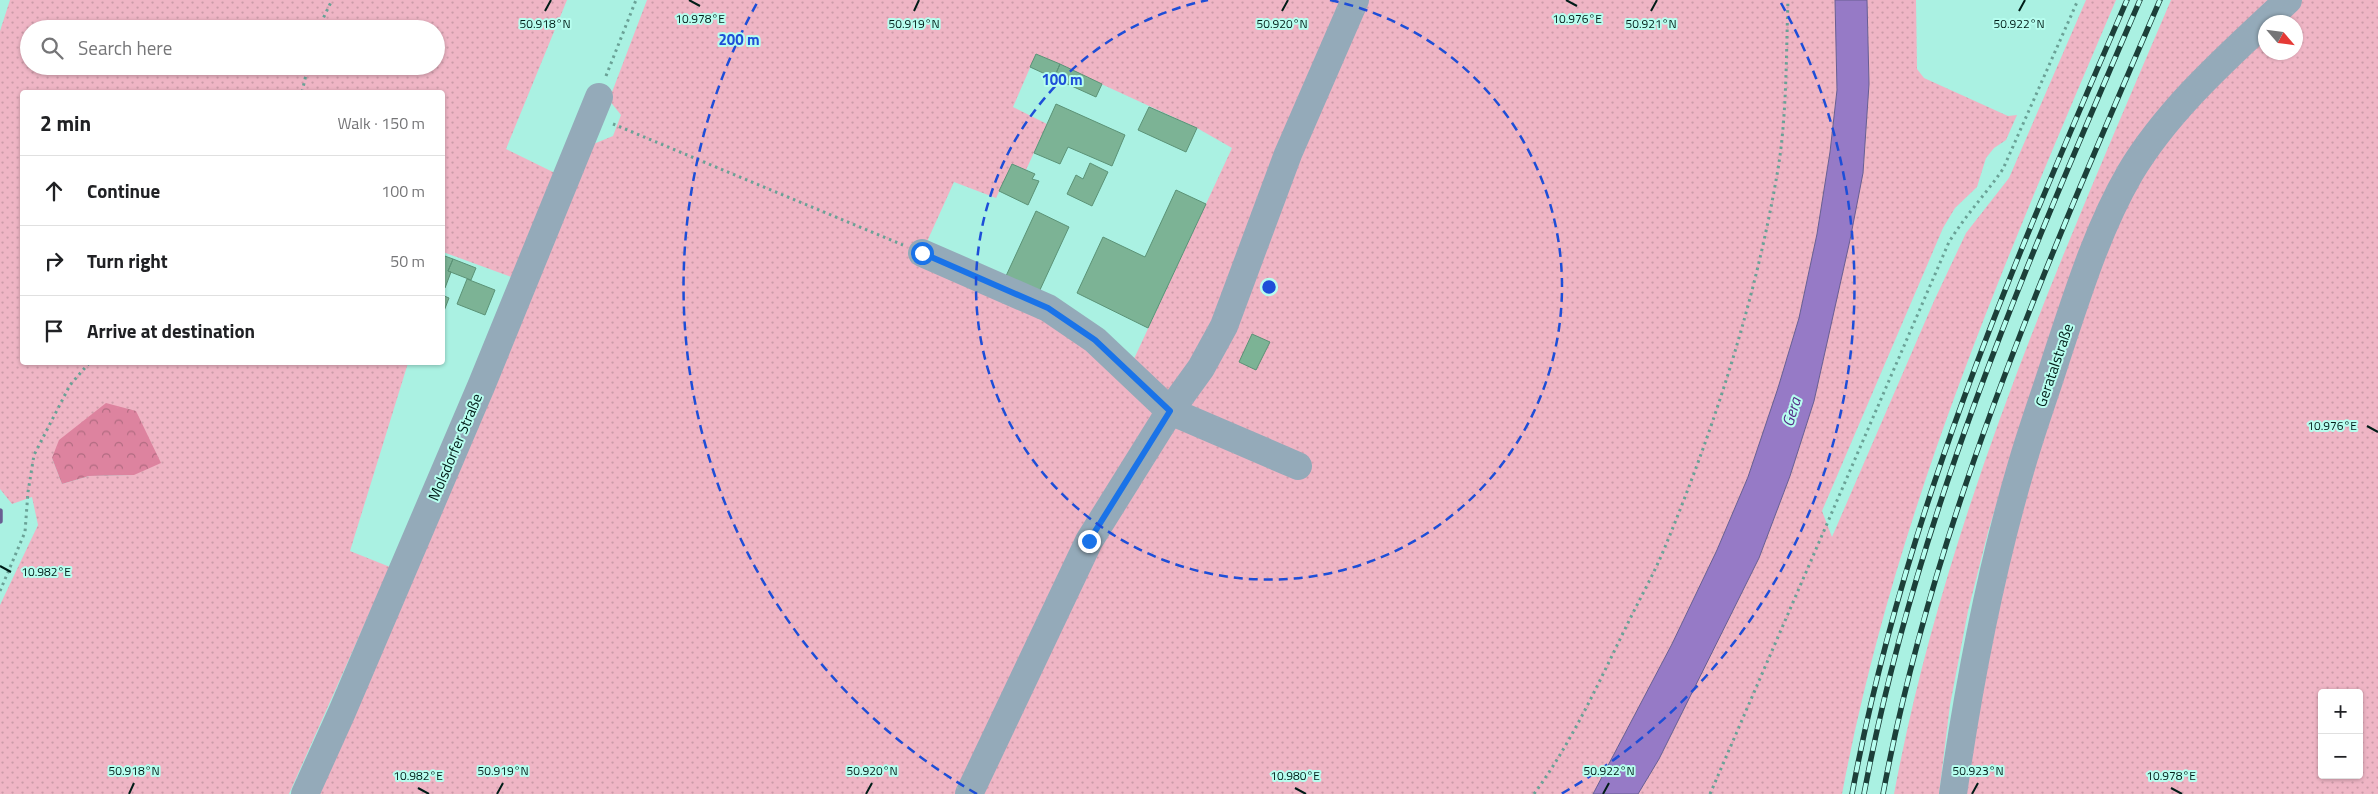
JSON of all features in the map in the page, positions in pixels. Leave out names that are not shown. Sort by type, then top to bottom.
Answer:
[{"type":"street","points":[[969,794],[1089,541],[1170,411],[1201,368],[1224,326],[1288,154],[1355,0]]},
{"type":"street","name":"Geratalstraße","points":[[1953,794],[1965,710],[1983,616],[2001,540],[2022,463],[2100,237],[2130,173],[2170,117],[2217,68],[2288,0]]},
{"type":"street","name":"Molsdorfer Straße","points":[[305,794],[482,384],[599,97]]},
{"type":"street","points":[[922,253],[1048,308],[1095,340],[1170,411],[1298,466]]},
{"type":"path","points":[[322,20],[332,0]]},
{"type":"path","points":[[599,97],[636,0]]},
{"type":"path","points":[[1534,794],[1553,768],[1585,712],[1665,548],[1735,353],[1759,258],[1778,168],[1786,80],[1788,0]]},
{"type":"path","points":[[1710,794],[1949,242],[1961,222],[2003,170],[2078,0]]},
{"type":"path","points":[[302,90],[306,75]]},
{"type":"path","points":[[617,126],[922,253]]},
{"type":"path","points":[[0,591],[25,532],[28,492],[34,455],[70,386],[88,365]]},
{"type":"shaded area","points":[[10,0],[567,0],[506,149],[557,174],[514,278],[445,253],[445,90],[20,90],[20,365],[407,365],[350,551],[390,567],[289,794],[0,794],[0,605],[38,525],[32,497],[12,504],[0,489],[0,31]],"holes":[[[52,458],[134,475],[89,476],[62,484]]]},
{"type":"shaded area","points":[[647,0],[1835,0],[1837,90],[1830,152],[1817,234],[1799,318],[1778,388],[1748,477],[1717,550],[1672,644],[1593,794],[316,794],[591,145],[613,136],[621,115],[609,100]],"holes":[[[1036,54],[1197,128],[1232,148],[1126,376],[1032,307],[920,257],[954,182],[996,198],[1012,164],[1026,170],[1047,124],[1013,107]]]},
{"type":"shaded area","points":[[1867,0],[1916,0],[1917,69],[1924,78],[2008,116],[2017,115],[2006,140],[1994,148],[1986,158],[1977,187],[1955,208],[1943,228],[1822,511],[1832,537],[1934,301],[1966,233],[2009,178],[2086,0],[2116,0],[1994,292],[1923,488],[1892,588],[1864,690],[1842,794],[1638,794],[1659,759],[1759,558],[1790,476],[1814,401],[1863,173],[1869,84]]},
{"type":"shaded area","points":[[2171,0],[2274,0],[2159,112],[2023,417],[1988,532],[1968,611],[1950,705],[1939,794],[1894,794],[1916,691],[1944,589],[1975,489],[2049,291]]},
{"type":"shaded area","points":[[2302,0],[2378,0],[2378,794],[1963,794],[2011,542],[2072,341],[2109,241],[2139,178],[2178,123],[2258,42],[2258,60],[2303,60],[2303,15],[2286,15]]},
{"type":"green space","points":[[106,403],[136,411],[161,463],[134,475],[89,476],[62,484],[52,458],[59,440]]},
{"type":"water","name":"Gera","points":[[1835,0],[1867,0],[1869,84],[1863,173],[1814,401],[1790,476],[1759,558],[1659,759],[1638,794],[1593,794],[1672,644],[1717,550],[1748,477],[1778,388],[1799,318],[1817,234],[1830,152],[1837,90]]},
{"type":"building","points":[[1036,54],[1060,64],[1054,78],[1030,67]]},
{"type":"building","points":[[1060,64],[1102,84],[1096,97],[1054,78]]},
{"type":"building","points":[[1056,104],[1125,135],[1112,166],[1068,147],[1060,164],[1034,153]]},
{"type":"building","points":[[1149,107],[1197,128],[1186,152],[1138,130]]},
{"type":"building","points":[[1090,163],[1108,172],[1092,206],[1067,194],[1076,175],[1083,179]]},
{"type":"building","points":[[1012,164],[1035,174],[1032,179],[1039,181],[1028,205],[999,191]]},
{"type":"building","points":[[1176,190],[1206,204],[1148,328],[1077,293],[1103,237],[1145,257]]},
{"type":"building","points":[[1036,211],[1069,227],[1039,292],[1006,276]]},
{"type":"building","points":[[445,256],[453,259],[448,271],[451,272],[445,288]]},
{"type":"building","points":[[453,259],[476,268],[471,280],[448,271]]},
{"type":"building","points":[[467,279],[495,290],[485,315],[457,304]]},
{"type":"building","points":[[445,296],[449,298],[445,308]]},
{"type":"building","points":[[1252,334],[1270,342],[1256,370],[1239,362]]},
{"type":"waterway","points":[[0,511],[0,521]]},
{"type":"railway","points":[[1852,794],[1874,690],[1901,588],[1932,488],[2004,292],[2127,0]]},
{"type":"railway","points":[[1864,794],[1886,691],[1913,589],[1945,489],[2018,291],[2057,194],[2140,0]]},
{"type":"railway","points":[[1883,794],[1905,691],[1933,589],[1964,489],[2037,291],[2160,0]]},
{"type":"route","points":[[922,253],[1048,308],[1095,340],[1138,378],[1170,411],[1089,541]]}]
